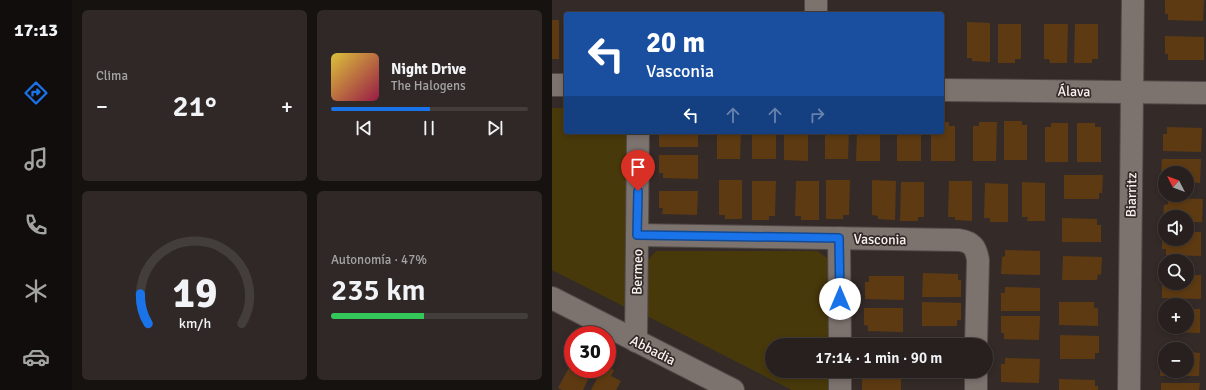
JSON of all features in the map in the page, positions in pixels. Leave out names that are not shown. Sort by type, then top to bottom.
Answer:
[{"type":"street","points":[[816,0],[816,12]]},
{"type":"street","name":"Biarritz","points":[[1129,390],[1133,0]]},
{"type":"street","points":[[552,85],[564,85]]},
{"type":"street","name":"Álava","points":[[944,90],[1206,92]]},
{"type":"street","name":"Bermeo","points":[[636,341],[638,134]]},
{"type":"street","name":"Vasconia","points":[[637,235],[966,241],[973,246],[977,253],[978,260],[976,338]]},
{"type":"street","points":[[839,238],[840,338]]},
{"type":"street","name":"Abbadia","points":[[552,298],[733,390]]},
{"type":"street","points":[[840,378],[840,390]]},
{"type":"street","points":[[976,378],[976,390]]},
{"type":"shaded area","points":[[552,108],[564,108],[564,134],[627,134],[627,308],[552,270]]},
{"type":"shaded area","points":[[656,251],[817,251],[830,260],[830,338],[765,338],[765,376],[645,315],[645,264]]},
{"type":"shaded area","points":[[768,378],[830,378],[830,390],[792,390]]},
{"type":"building","points":[[1165,0],[1204,0],[1203,21],[1168,20],[1168,14],[1165,14]]},
{"type":"building","points":[[552,20],[559,20],[559,59],[552,59]]},
{"type":"building","points":[[967,22],[990,23],[990,62],[972,61],[972,58],[967,58]]},
{"type":"building","points":[[998,24],[1021,24],[1021,59],[1015,59],[1015,63],[998,63]]},
{"type":"building","points":[[1044,24],[1068,24],[1067,63],[1050,63],[1049,59],[1044,59]]},
{"type":"building","points":[[1075,24],[1098,24],[1098,59],[1092,59],[1092,63],[1074,63]]},
{"type":"building","points":[[1165,36],[1204,37],[1204,60],[1168,60],[1168,54],[1165,54]]},
{"type":"building","points":[[1004,121],[1022,121],[1022,125],[1027,125],[1027,160],[1004,160]]},
{"type":"building","points":[[944,122],[949,122],[949,126],[955,126],[955,161],[931,161],[931,134],[944,134]]},
{"type":"building","points":[[979,122],[997,122],[996,161],[973,161],[973,126],[979,126]]},
{"type":"building","points":[[1051,123],[1068,123],[1068,162],[1045,162],[1045,127],[1051,127]]},
{"type":"building","points":[[1077,123],[1095,123],[1095,127],[1101,127],[1101,162],[1077,162]]},
{"type":"building","points":[[1167,127],[1202,128],[1201,152],[1163,151],[1163,134],[1167,134]]},
{"type":"building","points":[[659,134],[698,134],[698,147],[659,147]]},
{"type":"building","points":[[717,134],[741,134],[740,159],[717,159]]},
{"type":"building","points":[[752,134],[776,134],[776,159],[752,159]]},
{"type":"building","points":[[784,134],[808,134],[808,161],[784,160]]},
{"type":"building","points":[[825,134],[849,134],[848,159],[825,159]]},
{"type":"building","points":[[857,134],[880,134],[880,161],[856,161]]},
{"type":"building","points":[[897,134],[921,134],[921,161],[897,161]]},
{"type":"building","points":[[659,155],[698,155],[698,179],[663,178],[663,173],[659,173]]},
{"type":"building","points":[[1162,159],[1201,159],[1200,183],[1194,183],[1194,166],[1162,166]]},
{"type":"building","points":[[1064,175],[1103,175],[1102,193],[1099,193],[1099,199],[1064,199]]},
{"type":"building","points":[[719,180],[742,180],[742,219],[725,219],[725,215],[719,215]]},
{"type":"building","points":[[826,180],[850,180],[849,215],[843,215],[843,219],[826,219]]},
{"type":"building","points":[[872,180],[896,181],[895,220],[878,219],[878,216],[872,215]]},
{"type":"building","points":[[752,181],[776,181],[775,216],[769,216],[769,220],[752,220]]},
{"type":"building","points":[[796,181],[819,181],[819,220],[801,220],[801,216],[795,216]]},
{"type":"building","points":[[949,181],[972,181],[972,221],[955,220],[955,217],[948,217]]},
{"type":"building","points":[[901,182],[924,182],[924,217],[918,217],[918,221],[900,221]]},
{"type":"building","points":[[1022,182],[1045,183],[1045,221],[1027,221],[1028,217],[1022,217]]},
{"type":"building","points":[[985,183],[1008,184],[1008,222],[990,222],[990,218],[984,218]]},
{"type":"building","points":[[659,191],[698,191],[697,215],[662,214],[663,208],[659,208]]},
{"type":"building","points":[[1194,199],[1203,199],[1202,222],[1194,222],[1194,210],[1164,210],[1164,205],[1168,204],[1168,202],[1194,202]]},
{"type":"building","points":[[1062,218],[1097,219],[1097,225],[1101,225],[1101,242],[1062,242]]},
{"type":"building","points":[[1194,232],[1201,232],[1201,256],[1194,256],[1194,254],[1166,254],[1166,249],[1162,249],[1162,246],[1194,246]]},
{"type":"building","points":[[1005,250],[1040,251],[1040,275],[1001,274],[1002,257],[1005,256]]},
{"type":"building","points":[[1063,256],[1102,257],[1101,275],[1098,274],[1097,280],[1062,280]]},
{"type":"building","points":[[923,273],[958,274],[958,280],[961,280],[961,297],[922,297]]},
{"type":"building","points":[[1194,275],[1201,275],[1201,299],[1162,298],[1162,290],[1194,290]]},
{"type":"building","points":[[869,276],[904,276],[904,300],[865,299],[865,282],[869,282]]},
{"type":"building","points":[[1005,287],[1040,288],[1040,311],[1001,311],[1001,293],[1005,293]]},
{"type":"building","points":[[922,302],[961,303],[961,320],[957,320],[957,326],[922,326]]},
{"type":"building","points":[[1059,302],[1094,302],[1094,308],[1098,308],[1098,326],[1059,325]]},
{"type":"building","points":[[864,308],[903,308],[903,332],[868,331],[868,326],[864,325]]},
{"type":"building","points":[[1194,309],[1200,309],[1200,333],[1194,333]]},
{"type":"building","points":[[1001,316],[1040,316],[1039,340],[1004,339],[1004,333],[1001,333]]},
{"type":"building","points":[[1060,335],[1099,336],[1099,353],[1095,353],[1095,359],[1060,359]]},
{"type":"building","points":[[1194,353],[1200,353],[1199,376],[1194,376]]},
{"type":"building","points":[[1005,358],[1040,359],[1039,383],[1001,382],[1001,364],[1005,364]]},
{"type":"building","points":[[564,377],[589,378],[583,390],[562,390],[558,388]]},
{"type":"building","points":[[597,378],[615,378],[621,381],[616,390],[591,390]]},
{"type":"building","points":[[862,378],[901,378],[901,390],[862,390]]},
{"type":"building","points":[[1059,379],[1095,380],[1095,386],[1098,386],[1098,390],[1059,390]]},
{"type":"building","points":[[1161,383],[1200,383],[1199,390],[1161,390]]},
{"type":"route","points":[[638,191],[637,235],[839,238],[840,299]]}]
